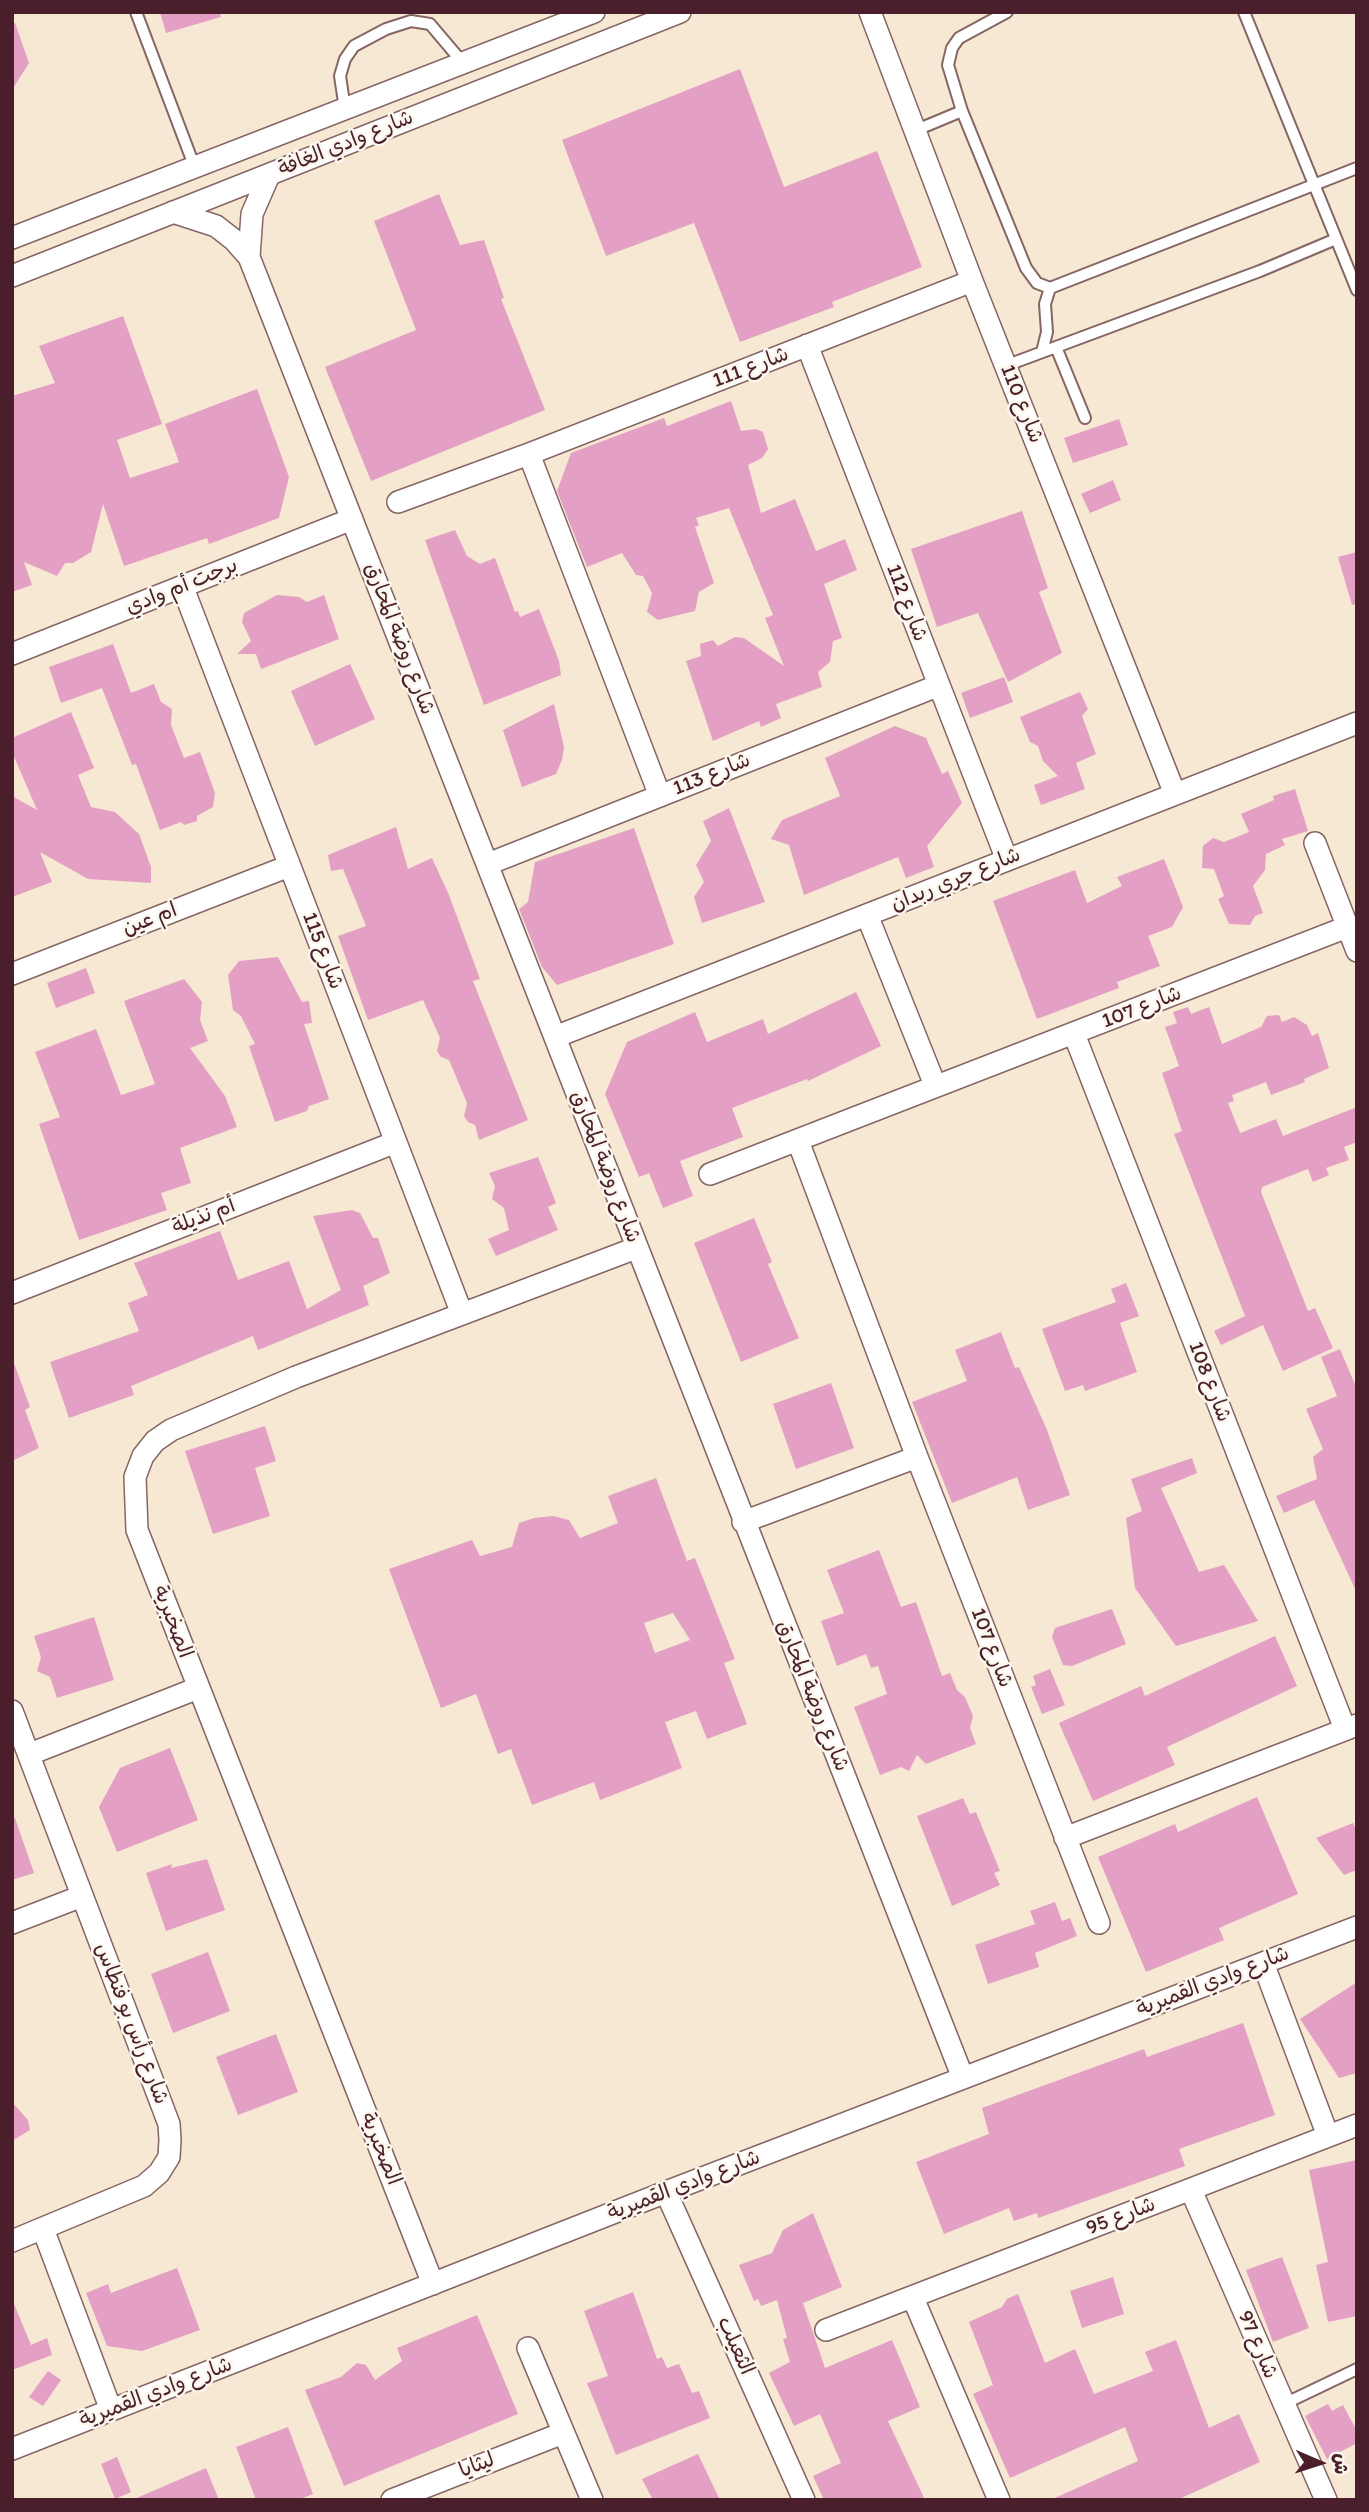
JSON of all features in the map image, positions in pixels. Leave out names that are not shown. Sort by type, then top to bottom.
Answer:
[{"type":"street","name":"شارع وادي الغافة","points":[[12,238],[594,12]]},
{"type":"street","name":"شارع وادي الغافة","points":[[12,276],[680,12]]},
{"type":"street","name":"شارع 110","points":[[870,12],[1005,366],[1175,794]]},
{"type":"street","name":"شارع روضة المحارق","points":[[249,257],[252,214],[269,175]]},
{"type":"street","name":"شارع روضة المحارق","points":[[173,212],[216,226],[234,240],[249,257],[963,2078]]},
{"type":"street","name":"شارع 111","points":[[398,502],[529,454],[972,281]]},
{"type":"street","name":"شارع 112","points":[[807,345],[937,686],[1007,860]]},
{"type":"street","points":[[529,454],[660,796]]},
{"type":"street","name":"برجت أم وادي","points":[[12,654],[352,519]]},
{"type":"street","name":"شارع 115","points":[[183,588],[462,1314]]},
{"type":"street","name":"شارع 113","points":[[488,864],[937,686]]},
{"type":"street","name":"شارع جري ربدان","points":[[555,1037],[1357,723]]},
{"type":"street","points":[[1315,843],[1357,951]]},
{"type":"street","name":"ام عين","points":[[12,974],[289,866]]},
{"type":"street","points":[[867,915],[935,1086]]},
{"type":"street","name":"شارع 107","points":[[710,1174],[1347,927]]},
{"type":"street","name":"شارع 108","points":[[1074,1034],[1351,1727]]},
{"type":"street","name":"شارع 107","points":[[798,1141],[917,1457],[1099,1923]]},
{"type":"street","name":"أم نذيلة","points":[[12,1293],[396,1142]]},
{"type":"street","name":"الصخبرية","points":[[433,2284],[136,1530],[135,1477],[143,1456],[155,1441],[171,1430],[296,1377],[636,1248]]},
{"type":"street","points":[[743,1522],[917,1457]]},
{"type":"street","points":[[30,1754],[198,1688]]},
{"type":"street","name":"شارع رأس بو فنطاس","points":[[12,1711],[169,2124],[169,2157],[159,2173],[144,2186],[12,2241]]},
{"type":"street","points":[[1065,1838],[1351,1727]]},
{"type":"street","points":[[12,1923],[82,1896]]},
{"type":"street","name":"شارع وادي القميرية","points":[[12,2449],[666,2192],[1357,1927]]},
{"type":"street","points":[[1263,1964],[1328,2136]]},
{"type":"street","name":"شارع 95","points":[[826,2330],[1357,2125]]},
{"type":"street","name":"شارع 97","points":[[1191,2190],[1326,2500]]},
{"type":"street","name":"الثعيلب","points":[[666,2192],[804,2500]]},
{"type":"street","points":[[43,2229],[111,2410]]},
{"type":"street","points":[[913,2298],[999,2500]]},
{"type":"street","points":[[528,2348],[592,2500]]},
{"type":"street","name":"ليثايا","points":[[392,2500],[563,2433]]},
{"type":"lane","points":[[135,12],[195,168]]},
{"type":"lane","points":[[1007,12],[959,38],[952,48],[948,65],[962,111],[1026,268],[1037,283],[1050,288],[1357,168]]},
{"type":"lane","points":[[1244,12],[1357,289]]},
{"type":"lane","points":[[345,109],[340,76],[345,58],[354,46],[386,29],[411,21],[430,24],[463,64]]},
{"type":"lane","points":[[914,131],[962,111]]},
{"type":"lane","points":[[1005,366],[1260,271],[1336,239]]},
{"type":"lane","points":[[1042,352],[1047,337],[1045,304],[1050,288]]},
{"type":"lane","points":[[1056,347],[1085,418]]},
{"type":"lane","points":[[1283,2405],[1357,2369]]},
{"type":"building","points":[[160,12],[220,12],[221,17],[166,33]]},
{"type":"building","points":[[15,23],[29,63],[12,90],[12,24]]},
{"type":"building","points":[[740,69],[784,187],[877,151],[922,267],[832,302],[834,307],[740,342],[694,223],[606,256],[562,140]]},
{"type":"building","points":[[439,194],[460,245],[484,240],[504,298],[501,299],[545,410],[371,481],[325,367],[416,330],[374,221]]},
{"type":"building","points":[[123,316],[162,424],[117,440],[130,478],[179,462],[165,424],[257,389],[289,477],[279,518],[209,544],[207,538],[124,566],[103,504],[91,552],[73,563],[65,563],[57,576],[24,562],[32,585],[12,592],[12,396],[55,383],[39,346]]},
{"type":"building","points":[[731,401],[741,431],[756,429],[763,432],[768,449],[762,458],[748,465],[761,513],[795,499],[816,551],[845,539],[857,570],[824,584],[842,638],[833,641],[830,662],[818,672],[822,687],[776,704],[781,718],[761,727],[759,721],[713,741],[686,661],[701,656],[700,644],[713,640],[718,646],[735,637],[744,638],[784,666],[765,618],[773,615],[729,508],[696,518],[699,525],[695,527],[714,583],[699,592],[695,611],[658,620],[647,612],[652,593],[643,576],[636,575],[622,553],[587,567],[557,491],[571,453],[664,418],[667,426]]},
{"type":"building","points":[[1119,419],[1128,445],[1073,463],[1064,438]]},
{"type":"building","points":[[1113,480],[1121,500],[1090,513],[1081,494]]},
{"type":"building","points":[[1022,511],[1048,588],[1039,592],[1062,653],[1008,682],[978,613],[937,627],[911,549]]},
{"type":"building","points":[[455,530],[467,556],[480,564],[495,558],[515,612],[518,611],[520,617],[539,609],[559,661],[561,675],[484,705],[425,540]]},
{"type":"building","points":[[1357,552],[1357,604],[1352,605],[1338,557]]},
{"type":"building","points":[[277,595],[299,597],[307,602],[324,595],[339,639],[261,669],[256,654],[237,654],[251,641],[242,622],[244,613]]},
{"type":"building","points":[[113,644],[131,693],[154,684],[161,702],[172,709],[171,725],[184,758],[200,752],[215,793],[213,807],[197,816],[197,821],[184,825],[181,822],[160,830],[136,764],[132,765],[102,688],[61,703],[49,667]]},
{"type":"building","points":[[350,664],[375,719],[315,746],[291,691]]},
{"type":"building","points":[[1004,677],[1013,702],[970,718],[961,693]]},
{"type":"building","points":[[1080,692],[1088,709],[1082,716],[1096,754],[1076,763],[1085,789],[1041,805],[1034,785],[1058,776],[1043,761],[1038,746],[1030,742],[1020,717]]},
{"type":"building","points":[[554,704],[564,747],[562,760],[556,774],[522,787],[503,730]]},
{"type":"building","points":[[71,712],[94,768],[78,775],[91,807],[115,812],[139,834],[151,867],[151,883],[88,879],[40,852],[52,882],[12,897],[12,796],[37,810],[12,752],[12,738]]},
{"type":"building","points":[[895,726],[926,738],[942,774],[948,771],[962,803],[927,846],[934,867],[906,878],[898,857],[804,895],[789,845],[771,839],[782,820],[840,796],[825,758]]},
{"type":"building","points":[[1295,789],[1308,831],[1282,839],[1285,845],[1266,854],[1265,870],[1253,886],[1263,913],[1255,916],[1250,925],[1229,924],[1218,899],[1224,896],[1214,869],[1202,868],[1203,846],[1213,838],[1224,842],[1249,832],[1241,814],[1274,800],[1273,796]]},
{"type":"building","points":[[729,808],[765,902],[702,923],[694,897],[704,882],[696,865],[711,841],[703,821]]},
{"type":"building","points":[[396,827],[408,869],[432,858],[449,895],[480,979],[473,981],[528,1120],[479,1140],[475,1125],[468,1122],[464,1116],[467,1103],[449,1060],[441,1057],[437,1051],[440,1038],[423,1000],[368,1020],[338,936],[366,926],[343,869],[331,871],[328,855]]},
{"type":"building","points":[[634,828],[674,944],[557,985],[542,967],[519,909],[528,902],[535,862]]},
{"type":"building","points":[[1164,859],[1183,907],[1172,927],[1148,936],[1160,966],[1117,982],[1119,988],[1037,1019],[993,901],[1075,870],[1087,903],[1122,886],[1117,877]]},
{"type":"building","points":[[278,957],[302,1002],[309,1001],[312,1023],[304,1024],[329,1099],[309,1106],[307,1111],[275,1122],[249,1046],[255,1044],[241,1016],[233,1010],[228,975],[239,961]]},
{"type":"building","points":[[86,968],[95,993],[56,1008],[47,983]]},
{"type":"building","points":[[184,979],[202,1002],[200,1020],[208,1041],[190,1048],[225,1096],[237,1127],[180,1148],[191,1183],[161,1193],[167,1210],[79,1240],[39,1124],[60,1117],[35,1052],[96,1029],[121,1095],[155,1084],[124,1001]]},
{"type":"building","points":[[856,992],[881,1046],[808,1081],[807,1079],[732,1108],[743,1137],[680,1161],[693,1196],[663,1208],[649,1173],[639,1177],[605,1094],[627,1042],[695,1012],[707,1042],[763,1019],[768,1034]]},
{"type":"building","points":[[1188,1007],[1191,1014],[1209,1007],[1222,1044],[1261,1027],[1267,1016],[1279,1015],[1282,1022],[1294,1017],[1307,1025],[1312,1036],[1318,1033],[1329,1068],[1304,1079],[1305,1082],[1271,1095],[1266,1082],[1232,1095],[1234,1101],[1228,1103],[1240,1133],[1276,1119],[1283,1136],[1357,1107],[1357,1142],[1344,1147],[1349,1160],[1326,1168],[1329,1175],[1313,1182],[1308,1169],[1262,1187],[1261,1192],[1308,1311],[1315,1308],[1333,1348],[1283,1371],[1263,1325],[1221,1345],[1214,1331],[1245,1316],[1174,1134],[1182,1131],[1162,1073],[1179,1066],[1165,1027],[1177,1023],[1173,1012]]},
{"type":"building","points":[[538,1157],[556,1203],[548,1207],[558,1230],[496,1256],[488,1239],[509,1230],[504,1208],[492,1199],[495,1186],[489,1173]]},
{"type":"building","points":[[352,1210],[360,1213],[373,1238],[378,1238],[390,1273],[363,1286],[369,1305],[258,1350],[253,1336],[131,1386],[134,1395],[69,1418],[50,1362],[139,1331],[128,1303],[148,1295],[134,1263],[220,1231],[238,1280],[289,1261],[307,1309],[341,1290],[313,1216]]},
{"type":"building","points":[[754,1218],[772,1262],[768,1264],[799,1338],[741,1362],[694,1243]]},
{"type":"building","points":[[1126,1283],[1139,1316],[1120,1323],[1137,1372],[1085,1391],[1083,1385],[1065,1391],[1042,1329],[1116,1302],[1111,1289]]},
{"type":"building","points":[[1001,1332],[1015,1368],[1019,1367],[1047,1430],[1070,1495],[1028,1510],[1017,1477],[952,1503],[912,1402],[967,1381],[955,1350]]},
{"type":"building","points":[[1340,1349],[1357,1389],[1357,1593],[1314,1500],[1284,1513],[1276,1496],[1317,1479],[1313,1457],[1323,1449],[1306,1409],[1337,1396],[1321,1357]]},
{"type":"building","points":[[14,1363],[30,1407],[25,1410],[39,1448],[12,1461]]},
{"type":"building","points":[[831,1383],[854,1448],[796,1469],[773,1404]]},
{"type":"building","points":[[265,1426],[276,1461],[255,1468],[270,1516],[213,1534],[185,1451]]},
{"type":"building","points":[[1192,1458],[1197,1473],[1161,1488],[1199,1572],[1224,1565],[1258,1621],[1176,1646],[1135,1588],[1126,1518],[1142,1511],[1131,1479]]},
{"type":"building","points":[[656,1478],[687,1561],[695,1558],[735,1659],[724,1663],[747,1724],[707,1739],[696,1711],[665,1722],[682,1768],[600,1800],[594,1782],[532,1805],[511,1749],[498,1754],[476,1694],[441,1708],[389,1569],[472,1540],[480,1556],[512,1547],[519,1523],[534,1518],[553,1516],[569,1520],[580,1538],[618,1523],[608,1496]],"holes":[[[673,1613],[690,1640],[655,1653],[644,1623]]]},
{"type":"building","points":[[879,1550],[901,1607],[916,1602],[942,1676],[950,1673],[957,1690],[965,1697],[973,1716],[970,1728],[976,1744],[926,1764],[917,1755],[909,1771],[901,1767],[880,1775],[854,1707],[887,1694],[878,1666],[871,1668],[866,1654],[837,1666],[821,1621],[844,1613],[827,1570]]},
{"type":"building","points":[[1112,1609],[1126,1644],[1072,1666],[1063,1665],[1052,1637],[1055,1628]]},
{"type":"building","points":[[94,1617],[114,1680],[57,1698],[50,1677],[37,1671],[41,1657],[34,1636]]},
{"type":"building","points":[[1275,1636],[1297,1686],[1167,1747],[1175,1765],[1093,1801],[1059,1723],[1141,1686],[1145,1696]]},
{"type":"building","points":[[1050,1669],[1065,1705],[1042,1714],[1031,1687],[1036,1685],[1033,1676]]},
{"type":"building","points":[[170,1748],[198,1820],[117,1852],[99,1807],[120,1768]]},
{"type":"building","points":[[1257,1797],[1298,1894],[1219,1928],[1224,1940],[1146,1972],[1098,1857],[1175,1824],[1178,1832]]},
{"type":"building","points":[[963,1798],[970,1814],[976,1812],[1000,1871],[994,1873],[1000,1885],[952,1906],[917,1816]]},
{"type":"building","points":[[12,1818],[15,1818],[34,1873],[12,1880]]},
{"type":"building","points":[[1353,1823],[1357,1832],[1357,1870],[1344,1875],[1316,1838]]},
{"type":"building","points":[[207,1859],[225,1910],[166,1931],[146,1873],[172,1864],[171,1868]]},
{"type":"building","points":[[1055,1902],[1062,1921],[1070,1918],[1077,1936],[1035,1953],[1039,1967],[988,1984],[975,1945],[1035,1924],[1030,1911]]},
{"type":"building","points":[[208,1952],[230,2011],[173,2033],[151,1974]]},
{"type":"building","points":[[1357,1982],[1357,2073],[1339,2078],[1300,2019]]},
{"type":"building","points":[[1243,2023],[1275,2115],[1179,2149],[1185,2166],[1038,2218],[1037,2213],[1014,2221],[1009,2208],[944,2234],[916,2162],[989,2134],[982,2108],[1144,2049],[1147,2057]]},
{"type":"building","points":[[276,2034],[298,2092],[238,2115],[216,2057]]},
{"type":"building","points":[[12,2102],[28,2120],[30,2130],[12,2141]]},
{"type":"building","points":[[1357,2160],[1357,2316],[1328,2322],[1316,2265],[1328,2262],[1309,2170]]},
{"type":"building","points":[[813,2213],[842,2287],[803,2303],[825,2368],[892,2340],[920,2407],[888,2421],[925,2500],[824,2500],[813,2476],[841,2463],[820,2414],[794,2426],[769,2373],[790,2362],[783,2339],[787,2338],[777,2300],[761,2306],[758,2299],[754,2301],[739,2265],[772,2253],[783,2230]]},
{"type":"building","points":[[1282,2257],[1309,2328],[1273,2342],[1246,2270]]},
{"type":"building","points":[[177,2268],[200,2330],[142,2351],[107,2346],[86,2293],[108,2284],[111,2293]]},
{"type":"building","points":[[1113,2277],[1124,2314],[1082,2328],[1070,2291]]},
{"type":"building","points":[[633,2292],[657,2359],[662,2357],[667,2368],[679,2364],[692,2393],[699,2391],[710,2418],[616,2455],[587,2383],[608,2376],[584,2311]]},
{"type":"building","points":[[1018,2294],[1045,2363],[1075,2349],[1094,2394],[1153,2371],[1145,2352],[1176,2340],[1209,2428],[1239,2414],[1260,2462],[1177,2500],[1050,2500],[1138,2461],[1125,2427],[1010,2478],[973,2394],[993,2385],[969,2322],[1002,2307],[1007,2299]]},
{"type":"building","points":[[12,2299],[31,2345],[47,2338],[52,2355],[12,2370]]},
{"type":"building","points":[[477,2315],[518,2414],[344,2486],[305,2390],[341,2377],[357,2363],[366,2365],[375,2380],[402,2361],[397,2348]]},
{"type":"building","points":[[48,2371],[61,2380],[43,2406],[29,2397]]},
{"type":"building","points":[[1328,2404],[1332,2411],[1343,2405],[1357,2431],[1357,2443],[1327,2459],[1305,2416]]},
{"type":"building","points":[[288,2427],[313,2494],[298,2500],[256,2500],[236,2447]]},
{"type":"building","points":[[698,2454],[720,2500],[653,2500],[642,2479]]},
{"type":"building","points":[[117,2457],[131,2492],[115,2499],[101,2464]]},
{"type":"building","points":[[206,2468],[219,2500],[132,2500]]}]
